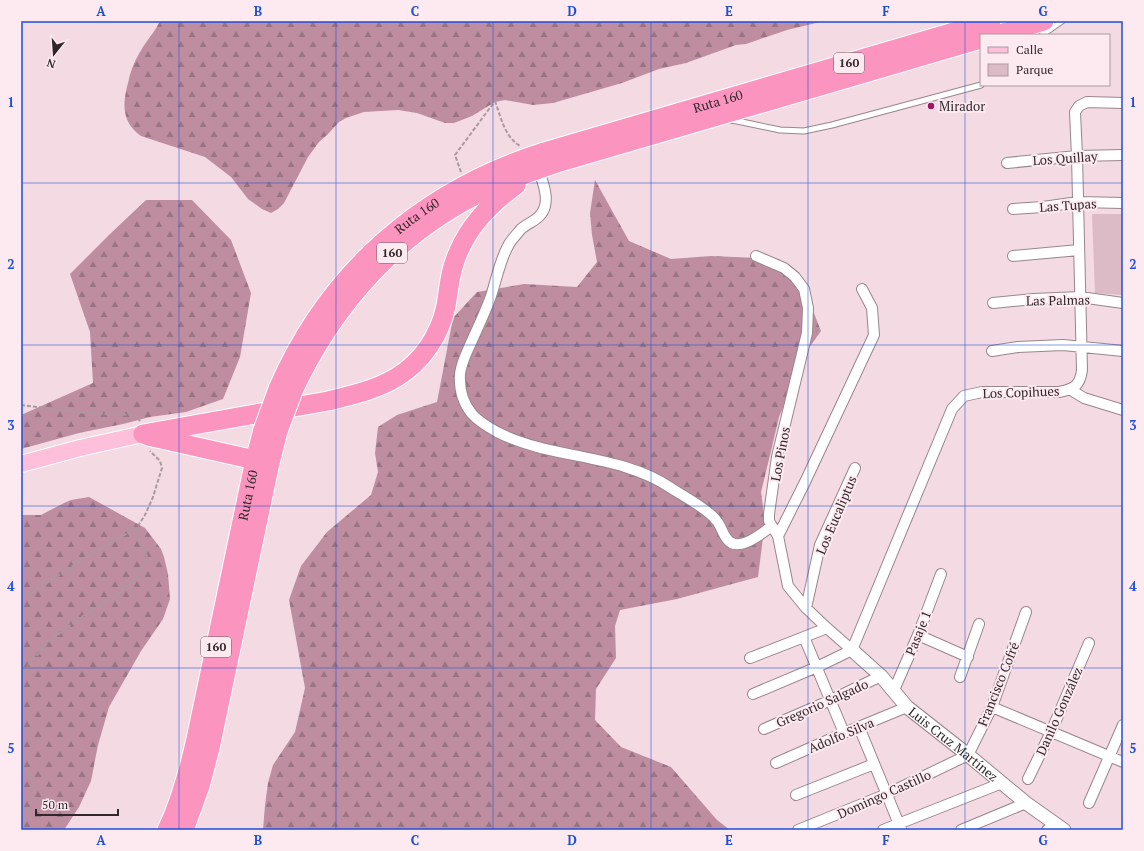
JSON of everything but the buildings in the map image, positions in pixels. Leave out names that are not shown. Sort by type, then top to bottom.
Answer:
[{"type":"highway","name":"Ruta 160","points":[[167,830],[175,812],[186,778],[196,739],[255,460],[271,430],[286,390],[294,355],[314,322],[336,291],[371,253],[404,224],[428,207],[465,184],[507,165],[544,152],[991,21]]},
{"type":"highway","points":[[999,34],[1044,21]]},
{"type":"highway","name":"Ruta 160","points":[[286,390],[340,311],[363,283],[396,250],[423,228],[461,204],[504,182],[539,170],[706,120],[980,40]]},
{"type":"highway","points":[[148,433],[328,401],[373,389],[398,377],[419,359],[434,339],[446,307],[449,281],[453,267],[458,253],[472,228],[491,205],[502,195],[539,170]]},
{"type":"highway","name":"Ruta 160","points":[[184,830],[200,786],[210,748],[267,475],[271,430]]},
{"type":"highway","points":[[148,433],[255,460]]},
{"type":"main road","points":[[21,464],[80,448],[148,433]]},
{"type":"street","name":"Los Copihues","points":[[852,650],[952,409],[964,396],[982,392],[1059,392],[1071,390],[1078,384],[1081,377],[1081,347],[1075,112],[1079,106],[1087,102],[1123,103]]},
{"type":"street","name":"Los Quillay","points":[[1007,163],[1077,156],[1123,156]]},
{"type":"street","points":[[539,170],[544,189],[545,207],[533,222],[522,228],[508,246],[491,296],[464,359],[460,373],[460,386],[462,398],[467,408],[474,417],[486,426],[506,437],[535,446],[614,464],[636,471],[664,483],[716,520],[727,539],[732,544],[749,542],[772,526]]},
{"type":"street","name":"Las Tupas","points":[[1012,209],[1043,207],[1078,202],[1123,203]]},
{"type":"street","points":[[1012,256],[1079,250]]},
{"type":"street","name":"Los Pinos","points":[[756,256],[784,268],[795,277],[804,289],[808,308],[807,333],[777,457],[769,514],[770,521],[778,536],[788,586],[806,608],[852,650]]},
{"type":"street","points":[[778,536],[805,482],[874,334],[872,308],[862,289]]},
{"type":"street","name":"Las Palmas","points":[[993,303],[1080,297],[1123,303]]},
{"type":"street","points":[[992,351],[1018,347],[1063,345],[1123,351]]},
{"type":"street","points":[[1071,390],[1084,398],[1123,410]]},
{"type":"street","name":"Los Eucaliptus","points":[[806,608],[820,546],[855,468]]},
{"type":"street","name":"Pasaje 1","points":[[894,690],[918,635],[941,574]]},
{"type":"street","name":"Francisco Cofré","points":[[968,755],[992,707],[1026,612]]},
{"type":"street","points":[[960,677],[979,624]]},
{"type":"street","points":[[750,658],[827,628]]},
{"type":"street","points":[[918,635],[968,657]]},
{"type":"street","points":[[804,637],[844,733]]},
{"type":"street","name":"Danilo González","points":[[1028,778],[1051,732],[1088,643]]},
{"type":"street","points":[[753,694],[817,667],[852,650]]},
{"type":"street","name":"Luis Cruz Martínez","points":[[852,650],[881,676],[894,690],[907,708],[968,755],[1056,828]]},
{"type":"street","name":"Gregorio Salgado","points":[[764,729],[831,700],[881,676]]},
{"type":"street","points":[[992,707],[1123,762]]},
{"type":"street","name":"Adolfo Silva","points":[[776,763],[844,733],[907,708]]},
{"type":"street","points":[[1089,803],[1123,725]]},
{"type":"street","points":[[859,727],[900,827]]},
{"type":"street","name":"Domingo Castillo","points":[[798,830],[887,794],[968,755]]},
{"type":"street","points":[[796,795],[874,764]]},
{"type":"street","points":[[883,830],[900,827],[1002,783]]},
{"type":"street","points":[[962,830],[1026,803]]},
{"type":"lane","points":[[1043,34],[1062,21]]},
{"type":"lane","points":[[706,120],[738,121],[780,130],[804,131],[832,125],[980,85]]},
{"type":"path","points":[[465,184],[455,155],[495,101],[508,135],[515,143],[526,148]]},
{"type":"path","points":[[21,406],[87,413],[134,415],[148,433],[147,448],[160,461],[162,468],[153,497],[145,515],[136,529],[111,542],[21,599]]},
{"type":"path","points":[[21,681],[29,664],[49,641],[83,616],[113,598],[134,580],[145,564],[147,557],[136,529]]},
{"type":"path","points":[[21,764],[34,783],[32,802],[26,819],[21,821]]},
{"type":"green space","points":[[160,21],[824,21],[787,30],[746,44],[736,45],[686,63],[659,69],[622,83],[553,103],[533,105],[505,100],[495,102],[472,116],[454,123],[445,123],[417,113],[398,110],[364,112],[346,118],[339,122],[319,142],[308,157],[284,203],[271,213],[262,209],[248,199],[231,177],[205,157],[141,136],[130,125],[124,106],[132,67]]},
{"type":"green space","points":[[595,180],[629,241],[671,259],[711,256],[779,259],[806,293],[821,331],[806,352],[779,417],[761,492],[765,522],[758,577],[677,599],[620,610],[615,626],[616,658],[596,689],[595,720],[621,747],[671,767],[717,820],[730,830],[263,830],[268,783],[273,765],[295,732],[305,688],[289,600],[301,566],[327,532],[371,495],[378,472],[375,453],[378,427],[397,415],[437,402],[453,318],[477,292],[524,284],[577,287],[597,262],[590,213]]},
{"type":"green space","points":[[146,200],[192,200],[231,240],[251,293],[240,357],[223,399],[186,412],[150,417],[79,433],[21,449],[21,415],[93,383],[90,332],[70,274]]},
{"type":"green space","points":[[1092,214],[1123,214],[1123,295],[1095,293]]},
{"type":"green space","points":[[89,497],[145,528],[161,549],[164,557],[168,574],[170,599],[163,619],[141,651],[109,707],[98,745],[91,781],[79,807],[64,830],[21,830],[21,515],[41,515],[71,500]]},
{"type":"place","name":"Mirador","points":[[931,106]]}]
